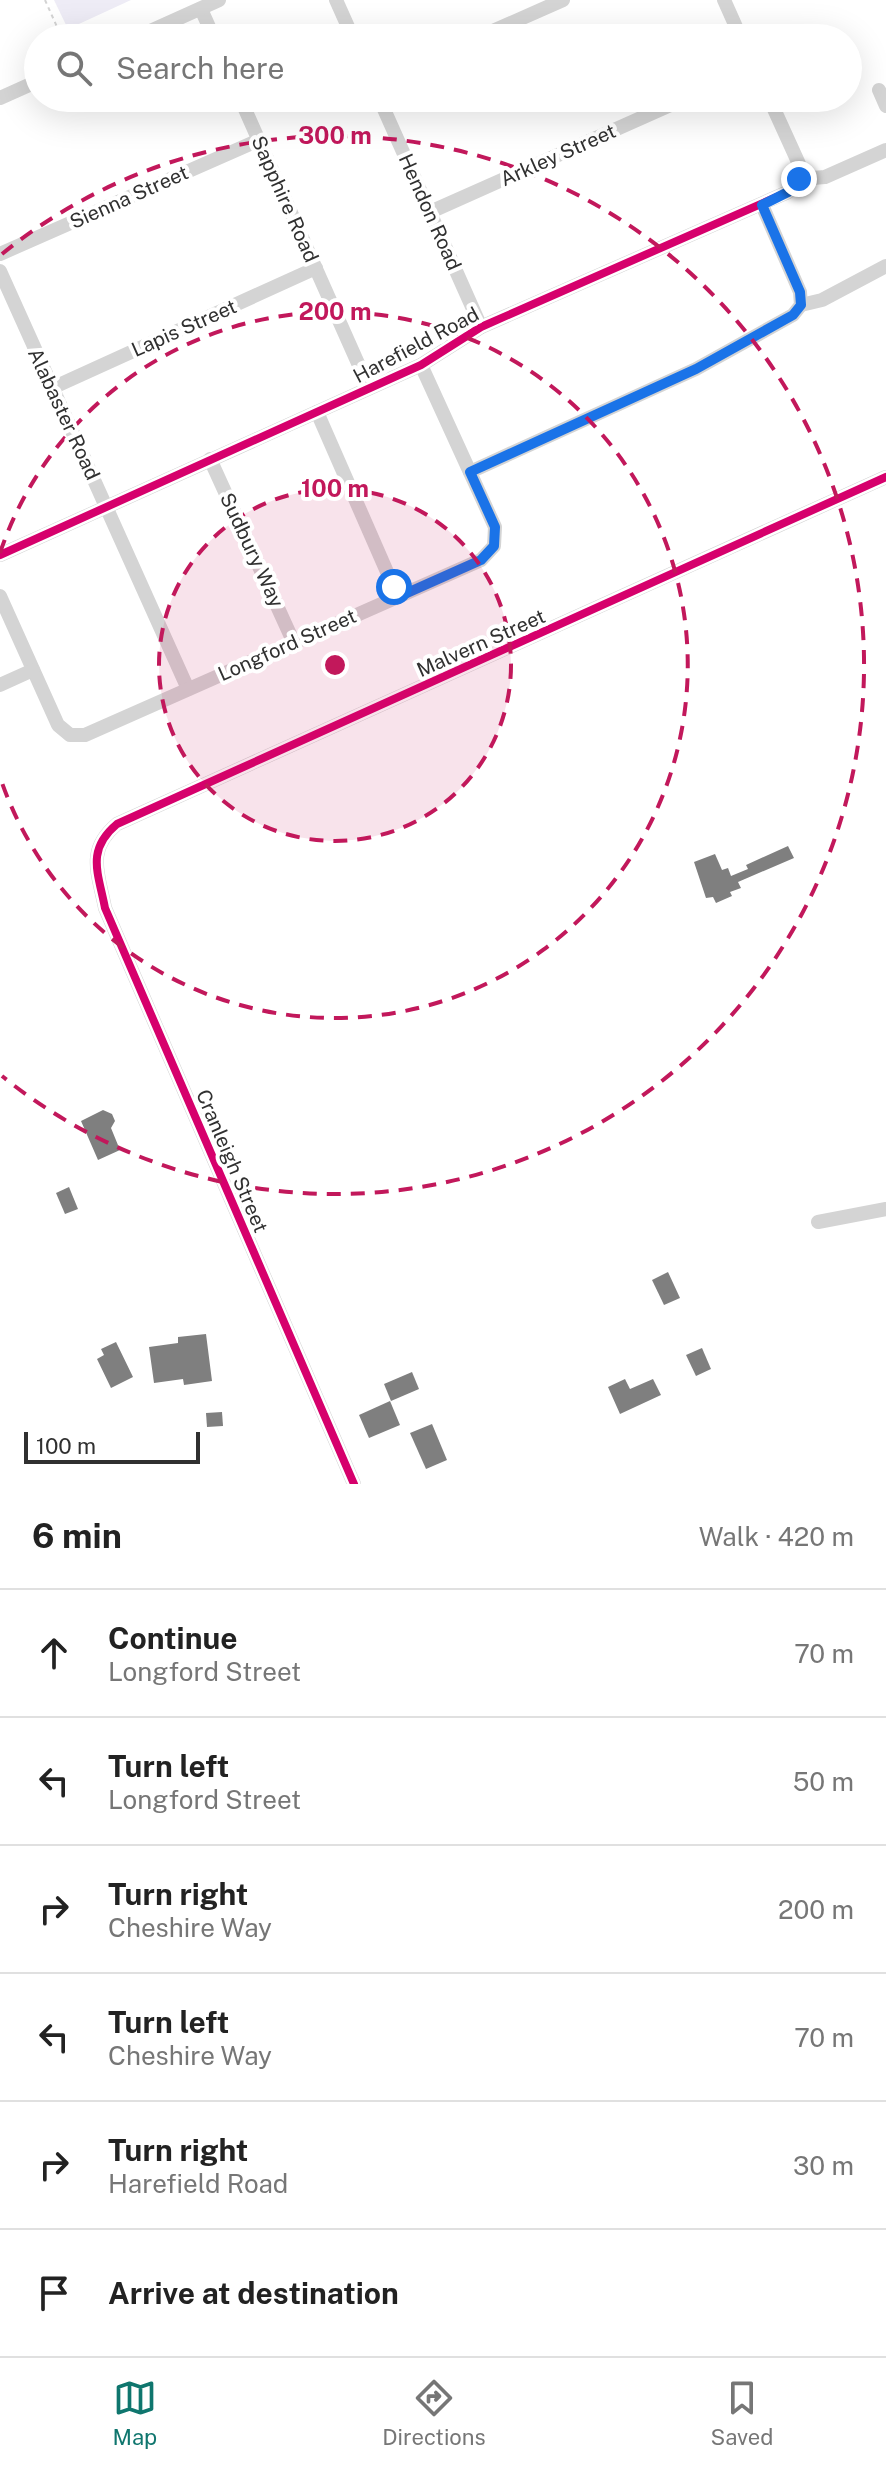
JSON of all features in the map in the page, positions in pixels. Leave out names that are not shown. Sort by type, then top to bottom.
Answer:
[{"type":"street","points":[[167,24],[219,0]]},
{"type":"street","points":[[336,0],[347,24]]},
{"type":"street","points":[[509,24],[563,0]]},
{"type":"street","points":[[724,0],[735,24]]},
{"type":"street","points":[[201,9],[208,24]]},
{"type":"street","points":[[0,98],[24,87]]},
{"type":"street","points":[[879,90],[886,106]]},
{"type":"street","name":"Sapphire Road","points":[[246,112],[369,388]]},
{"type":"street","name":"Hendon Road","points":[[385,112],[481,327]]},
{"type":"street","name":"Arkley Street","points":[[430,212],[655,112]]},
{"type":"street","points":[[775,112],[799,164],[799,179],[825,177],[886,150]]},
{"type":"street","name":"Sienna Street","points":[[0,254],[259,140]]},
{"type":"street","name":"Harefield Road","points":[[0,555],[421,365],[481,327],[762,205],[788,192],[799,179]]},
{"type":"street","points":[[762,205],[800,292],[801,305]]},
{"type":"street","points":[[470,472],[696,369],[793,315],[801,305],[822,300],[886,266]]},
{"type":"street","name":"Lapis Street","points":[[52,388],[316,268]]},
{"type":"street","name":"Alabaster Road","points":[[0,271],[188,689]]},
{"type":"street","name":"Longford Street","points":[[33,670],[58,725],[70,735],[85,735],[481,560],[494,546],[495,527],[421,365]]},
{"type":"street","points":[[317,412],[398,597]]},
{"type":"street","name":"Sudbury Way","points":[[210,459],[293,641]]},
{"type":"street","name":"Malvern Street","points":[[98,848],[101,838],[117,824],[886,477]]},
{"type":"street","points":[[0,596],[33,670],[0,685]]},
{"type":"street","name":"Cranleigh Street","points":[[98,848],[96,859],[105,908],[354,1484]]},
{"type":"street","points":[[818,1222],[886,1209]]},
{"type":"path","points":[[45,0],[56,24]]},
{"type":"shaded area","points":[[54,0],[131,0],[79,24],[66,24]]},
{"type":"building","points":[[788,846],[794,858],[738,882],[741,888],[730,892],[732,896],[716,903],[713,897],[706,898],[694,862],[715,854],[722,870],[728,868],[731,876],[748,869],[746,865]]},
{"type":"building","points":[[103,1110],[112,1114],[115,1121],[111,1128],[120,1150],[98,1160],[81,1121]]},
{"type":"building","points":[[69,1187],[78,1209],[65,1214],[56,1193]]},
{"type":"building","points":[[668,1272],[680,1298],[664,1305],[652,1280]]},
{"type":"building","points":[[206,1334],[212,1381],[184,1385],[183,1379],[154,1383],[149,1347],[178,1343],[178,1337]]},
{"type":"building","points":[[116,1342],[133,1377],[111,1388],[97,1359],[104,1355],[101,1349]]},
{"type":"building","points":[[702,1348],[711,1369],[696,1376],[686,1355]]},
{"type":"building","points":[[412,1372],[419,1389],[391,1401],[384,1384]]},
{"type":"building","points":[[625,1379],[630,1389],[653,1379],[661,1395],[620,1414],[608,1387]]},
{"type":"building","points":[[390,1401],[400,1425],[369,1438],[359,1415]]},
{"type":"building","points":[[222,1412],[223,1426],[207,1427],[206,1413]]},
{"type":"building","points":[[432,1424],[447,1460],[426,1469],[410,1433]]},
{"type":"cycle path","points":[[0,555],[421,365],[481,327],[788,192],[799,179]]},
{"type":"cycle path","points":[[354,1484],[105,908],[97,862],[101,843],[117,824],[886,477]]},
{"type":"route","points":[[394,587],[398,597],[481,560],[494,546],[495,527],[470,472],[696,369],[793,315],[801,305],[800,292],[762,205],[788,192],[799,179]]}]
